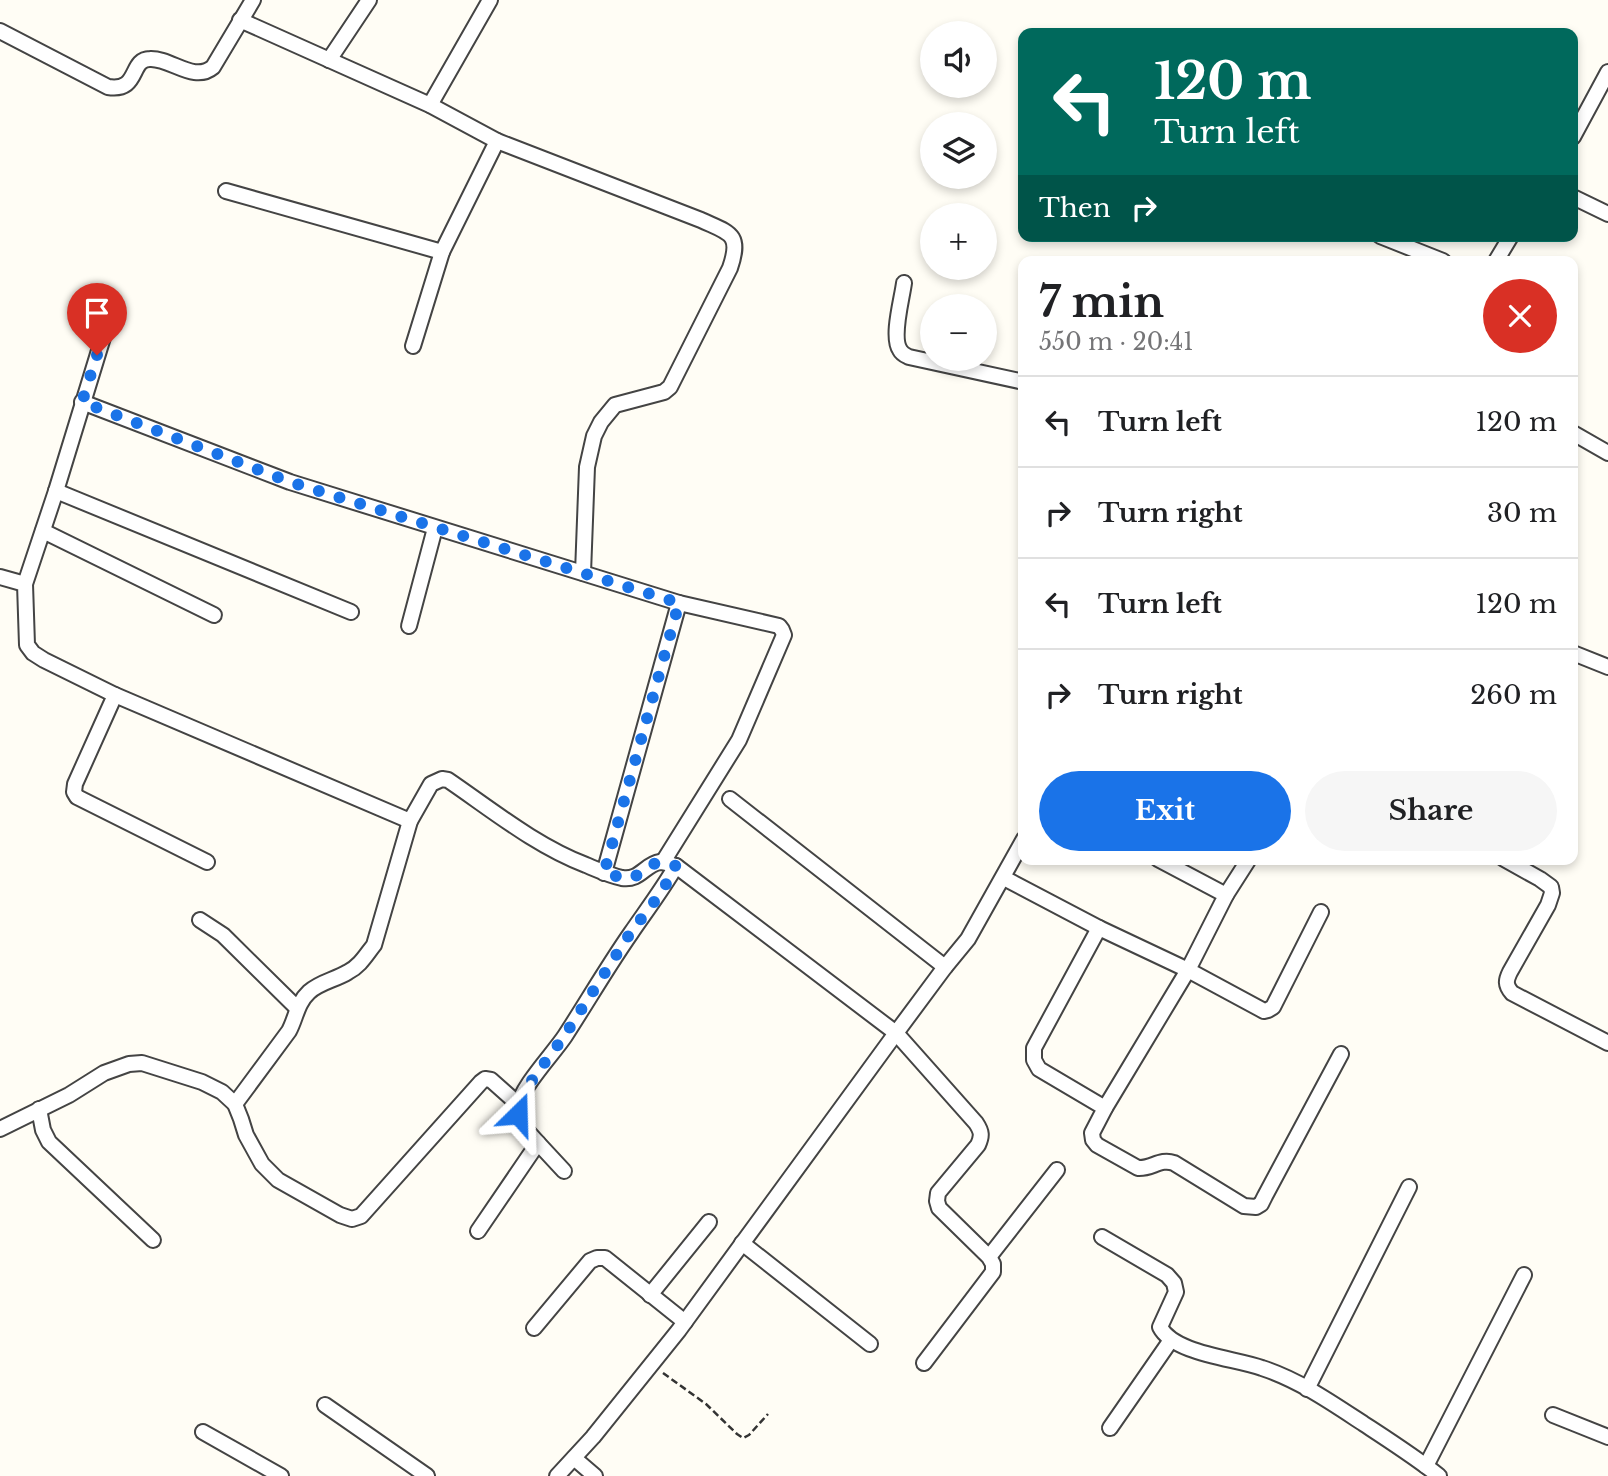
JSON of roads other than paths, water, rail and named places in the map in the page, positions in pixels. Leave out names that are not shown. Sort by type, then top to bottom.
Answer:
[{"type":"street","points":[[0,31],[114,88],[127,85],[139,63],[147,59],[159,60],[195,73],[205,73],[213,67],[253,0]]},
{"type":"street","points":[[329,60],[369,0]]},
{"type":"street","points":[[430,105],[490,0]]},
{"type":"street","points":[[240,20],[430,105],[497,141],[701,220],[731,236],[736,244],[736,253],[730,268],[670,387],[664,392],[615,405],[594,436],[587,467],[583,573]]},
{"type":"street","points":[[1578,124],[1608,72]]},
{"type":"street","points":[[413,346],[442,252],[497,141]]},
{"type":"street","points":[[226,191],[442,252]]},
{"type":"street","points":[[1578,199],[1608,214]]},
{"type":"street","points":[[1395,242],[1430,256]]},
{"type":"street","points":[[904,283],[896,336],[901,353],[1018,381]]},
{"type":"street","points":[[105,331],[25,584],[27,645],[44,660],[115,695],[410,821]]},
{"type":"street","points":[[82,402],[290,482],[679,603],[779,626],[782,630],[784,635],[739,740],[669,864],[661,893],[631,932],[518,1104],[521,1123],[564,1171]]},
{"type":"street","points":[[1578,436],[1608,453]]},
{"type":"street","points":[[56,491],[351,612]]},
{"type":"street","points":[[409,626],[435,528]]},
{"type":"street","points":[[43,531],[214,615]]},
{"type":"street","points":[[0,577],[25,584]]},
{"type":"street","points":[[604,873],[679,603]]},
{"type":"street","points":[[1578,655],[1608,667]]},
{"type":"street","points":[[115,695],[75,784],[74,792],[77,797],[97,808],[207,862]]},
{"type":"street","points":[[235,1104],[289,1031],[297,1007],[307,993],[362,962],[374,945],[410,821],[431,784],[442,779],[448,780],[518,829],[568,859],[604,873],[633,878],[653,864],[669,864],[896,1033],[981,1131],[982,1137],[978,1145],[938,1193],[937,1201],[939,1209],[989,1257],[993,1272],[924,1363]]},
{"type":"street","points":[[730,799],[945,967]]},
{"type":"street","points":[[557,1476],[593,1437],[685,1322],[896,1033],[968,940],[1018,850]]},
{"type":"street","points":[[1169,865],[1226,895]]},
{"type":"street","points":[[1245,865],[1226,895],[1188,970],[1105,1108],[1092,1133],[1093,1140],[1097,1145],[1139,1167],[1145,1168],[1161,1161],[1174,1163],[1244,1206],[1256,1207],[1261,1204],[1342,1054]]},
{"type":"street","points":[[1515,865],[1551,887],[1552,894],[1506,980],[1508,988],[1511,993],[1608,1043]]},
{"type":"street","points":[[1004,877],[1264,1011],[1273,1007],[1321,912]]},
{"type":"street","points":[[200,920],[223,935],[297,1007]]},
{"type":"street","points":[[1099,928],[1034,1048],[1034,1060],[1038,1069],[1105,1108]]},
{"type":"street","points":[[0,1129],[69,1095],[104,1073],[129,1064],[142,1063],[202,1082],[222,1092],[235,1104],[246,1135],[262,1164],[278,1180],[352,1219],[361,1216],[485,1079],[491,1080],[518,1104]]},
{"type":"street","points":[[39,1109],[43,1130],[49,1142],[153,1240]]},
{"type":"street","points":[[478,1231],[537,1143]]},
{"type":"street","points":[[989,1257],[1057,1170]]},
{"type":"street","points":[[1307,1389],[1409,1187]]},
{"type":"street","points":[[650,1295],[709,1222]]},
{"type":"street","points":[[1102,1237],[1167,1275],[1174,1283],[1177,1292],[1160,1327],[1171,1340],[1210,1355],[1276,1372],[1336,1405],[1439,1476]]},
{"type":"street","points":[[742,1243],[870,1344]]},
{"type":"street","points":[[534,1328],[590,1261],[597,1258],[605,1258],[685,1322]]},
{"type":"street","points":[[1426,1466],[1524,1275]]},
{"type":"street","points":[[1110,1429],[1171,1340]]},
{"type":"street","points":[[325,1405],[427,1476]]},
{"type":"street","points":[[1553,1415],[1608,1437]]},
{"type":"street","points":[[202,1432],[281,1476]]},
{"type":"street","points":[[574,1458],[595,1476]]}]
